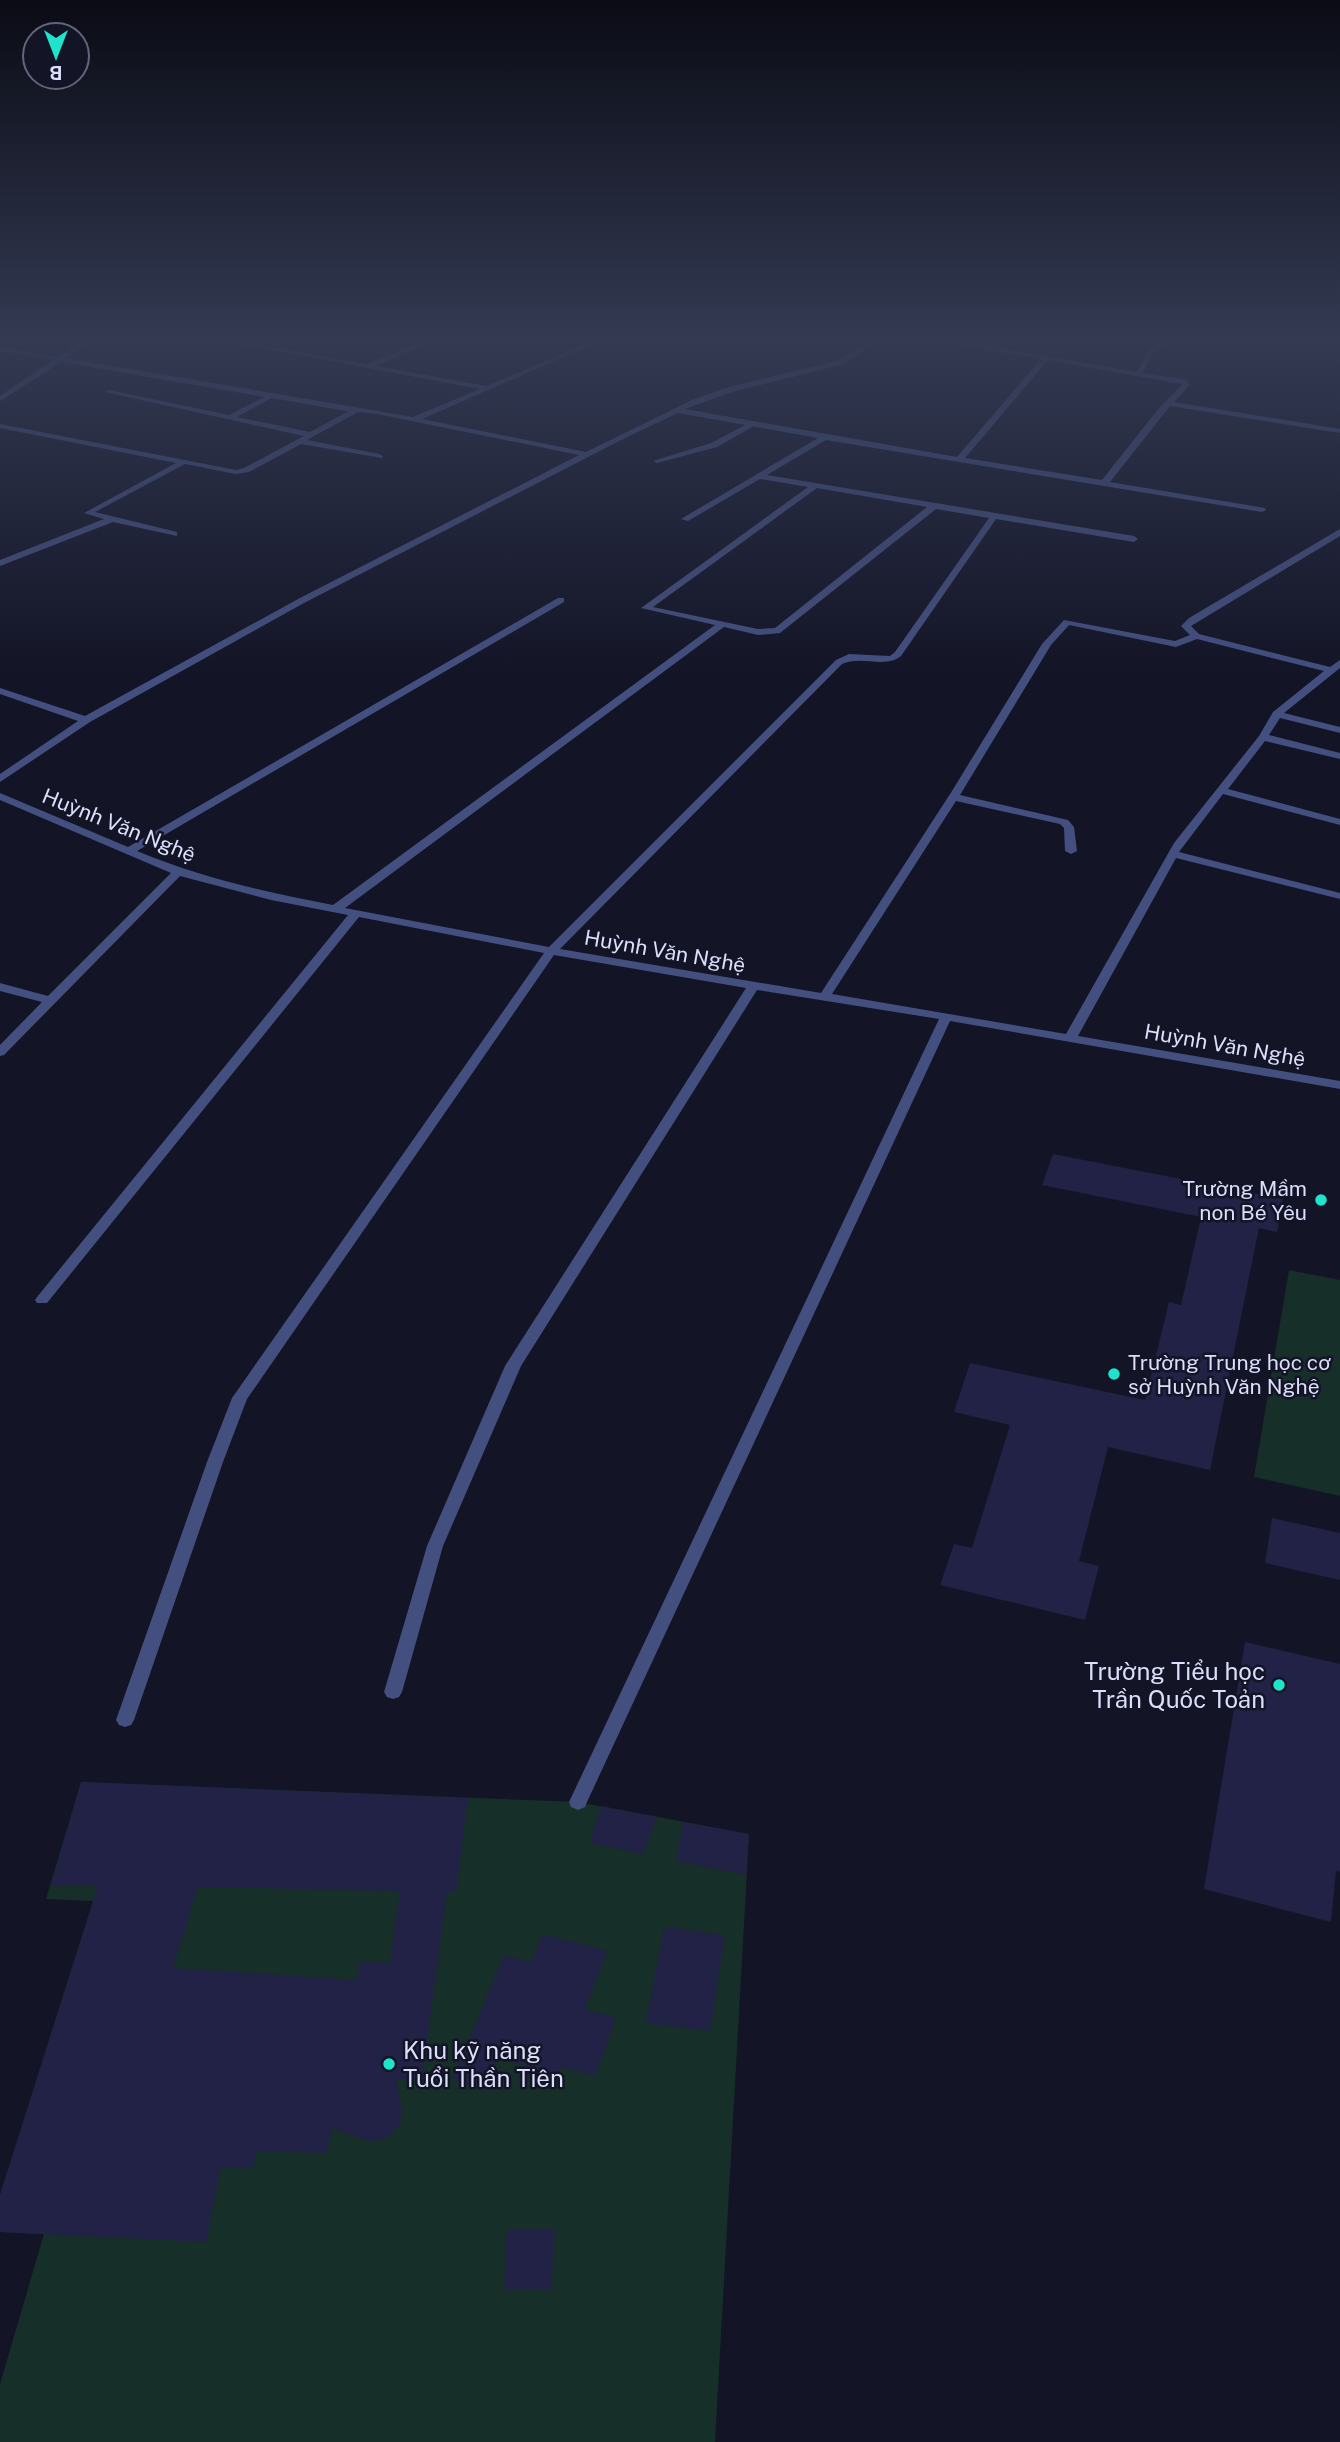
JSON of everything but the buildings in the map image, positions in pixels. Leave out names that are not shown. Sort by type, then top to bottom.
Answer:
[{"type":"street","points":[[117,449],[226,471],[246,470],[285,449]]},
{"type":"street","points":[[342,449],[379,456]]},
{"type":"street","points":[[561,449],[586,454]]},
{"type":"street","points":[[0,779],[86,720],[301,601],[597,449]]},
{"type":"street","points":[[657,461],[700,449]]},
{"type":"street","points":[[685,520],[806,449]]},
{"type":"street","points":[[888,449],[1105,482],[1262,510]]},
{"type":"street","points":[[959,460],[968,449]]},
{"type":"street","points":[[1105,482],[1131,449]]},
{"type":"street","points":[[174,534],[88,513],[183,462]]},
{"type":"street","points":[[759,476],[1134,539]]},
{"type":"street","points":[[816,485],[646,608],[758,632],[777,631],[936,505]]},
{"type":"street","points":[[125,1720],[240,1398],[551,951],[839,662],[849,657],[892,659],[898,654],[994,516]]},
{"type":"street","points":[[0,563],[110,520]]},
{"type":"street","points":[[1336,666],[1196,636],[1186,626],[1340,533]]},
{"type":"street","points":[[129,851],[561,600]]},
{"type":"street","points":[[824,997],[953,797],[1047,644],[1067,622],[1176,645],[1196,636]]},
{"type":"street","points":[[335,909],[722,625]]},
{"type":"street","points":[[1070,1038],[1173,854],[1220,789],[1263,737],[1277,714],[1336,666]]},
{"type":"street","points":[[0,691],[86,720]]},
{"type":"street","points":[[1277,714],[1340,730]]},
{"type":"street","points":[[1263,737],[1340,756]]},
{"type":"street","points":[[1220,789],[1340,822]]},
{"type":"street","name":"Huỳnh Văn Nghệ","points":[[0,796],[178,872],[271,897],[551,951],[1340,1085]]},
{"type":"street","points":[[953,797],[1064,822],[1069,827],[1071,851]]},
{"type":"street","points":[[1173,854],[1340,896]]},
{"type":"street","points":[[0,1052],[178,872]]},
{"type":"street","points":[[42,1300],[356,913]]},
{"type":"street","points":[[393,1692],[435,1546],[513,1366],[754,985]]},
{"type":"street","points":[[0,987],[51,1001]]},
{"type":"street","points":[[578,1802],[946,1017]]},
{"type":"green space","points":[[1289,1270],[1340,1280],[1340,1496],[1254,1477]]},
{"type":"green space","name":"Khu kỹ năng Tuổi Thần Tiên","points":[[81,1782],[578,1802],[749,1834],[715,2442],[0,2442],[0,2384],[44,2234],[0,2232],[0,2195],[93,1901],[46,1899]]},
{"type":"place","name":"Trường Mầm non Bé Yêu","points":[[1321,1200]]},
{"type":"place","name":"Trường Trung học cơ sở Huỳnh Văn Nghệ","points":[[1114,1374]]},
{"type":"place","name":"Trường Tiểu học Trần Quốc Toản","points":[[1279,1685]]},
{"type":"place","name":"Khu kỹ năng Tuổi Thần Tiên","points":[[389,2064]]}]
